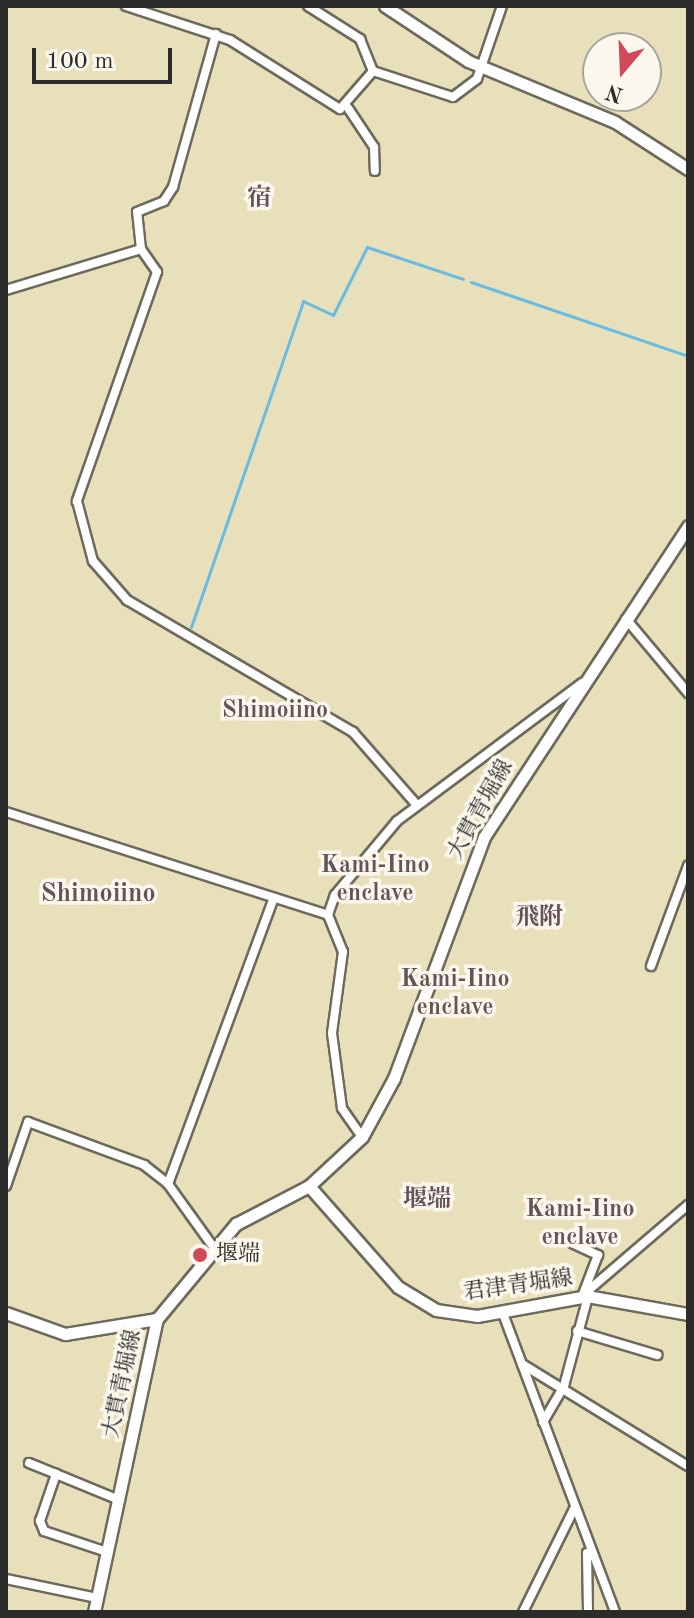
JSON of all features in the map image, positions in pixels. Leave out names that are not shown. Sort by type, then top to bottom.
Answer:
[{"type":"main road","points":[[385,6],[482,68],[615,122],[688,169]]},
{"type":"main road","name":"大貫青堀線","points":[[94,1612],[157,1319],[214,1248],[243,1219],[309,1186],[362,1137],[394,1078],[484,837],[582,683],[688,526]]},
{"type":"main road","name":"君津青堀線","points":[[309,1186],[413,1299],[464,1316],[584,1296],[688,1314]]},
{"type":"main road","points":[[6,1313],[65,1334],[157,1319]]},
{"type":"street","points":[[126,6],[216,34],[316,100],[348,108],[374,147],[375,171]]},
{"type":"street","points":[[308,6],[360,39],[373,71],[453,97],[482,68],[502,6]]},
{"type":"street","points":[[216,34],[173,187],[164,201],[137,212],[141,249],[157,272],[77,501],[93,561],[127,600],[353,732],[417,805]]},
{"type":"street","points":[[348,108],[373,71]]},
{"type":"street","points":[[6,290],[141,249]]},
{"type":"street","points":[[626,619],[688,693]]},
{"type":"street","points":[[328,915],[354,868],[417,805],[582,683]]},
{"type":"street","points":[[6,812],[328,915]]},
{"type":"street","points":[[651,966],[688,866]]},
{"type":"street","points":[[168,1184],[274,898]]},
{"type":"street","points":[[328,915],[343,952],[332,1033],[342,1108],[362,1137]]},
{"type":"street","points":[[6,1186],[28,1122],[144,1165],[168,1184],[214,1248]]},
{"type":"street","points":[[584,1296],[602,1274],[688,1205]]},
{"type":"street","points":[[543,1422],[564,1386],[584,1296],[599,1258],[572,1243]]},
{"type":"street","points":[[502,1311],[587,1548],[615,1612]]},
{"type":"street","points":[[577,1331],[657,1355]]},
{"type":"street","points":[[521,1364],[564,1386],[688,1466]]},
{"type":"street","points":[[29,1463],[119,1500]]},
{"type":"street","points":[[56,1474],[40,1521],[44,1531],[107,1552]]},
{"type":"street","points":[[523,1612],[574,1509]]},
{"type":"street","points":[[587,1548],[588,1612]]},
{"type":"street","points":[[6,1579],[97,1598]]},
{"type":"waterway","points":[[191,627],[303,301],[333,315],[367,247],[463,279]]},
{"type":"waterway","points":[[471,282],[688,356]]},
{"type":"place","name":"堰端","points":[[200,1255]]},
{"type":"district","name":"宿","points":[[259,200]]},
{"type":"district","name":"Shimoiino","points":[[275,712]]},
{"type":"district","name":"Kami-Iino enclave","points":[[375,881]]},
{"type":"district","name":"Shimoiino","points":[[98,895]]},
{"type":"district","name":"飛附","points":[[539,919]]},
{"type":"district","name":"Kami-Iino enclave","points":[[455,995]]},
{"type":"district","name":"堰端","points":[[427,1201]]},
{"type":"district","name":"Kami-Iino enclave","points":[[580,1225]]}]
